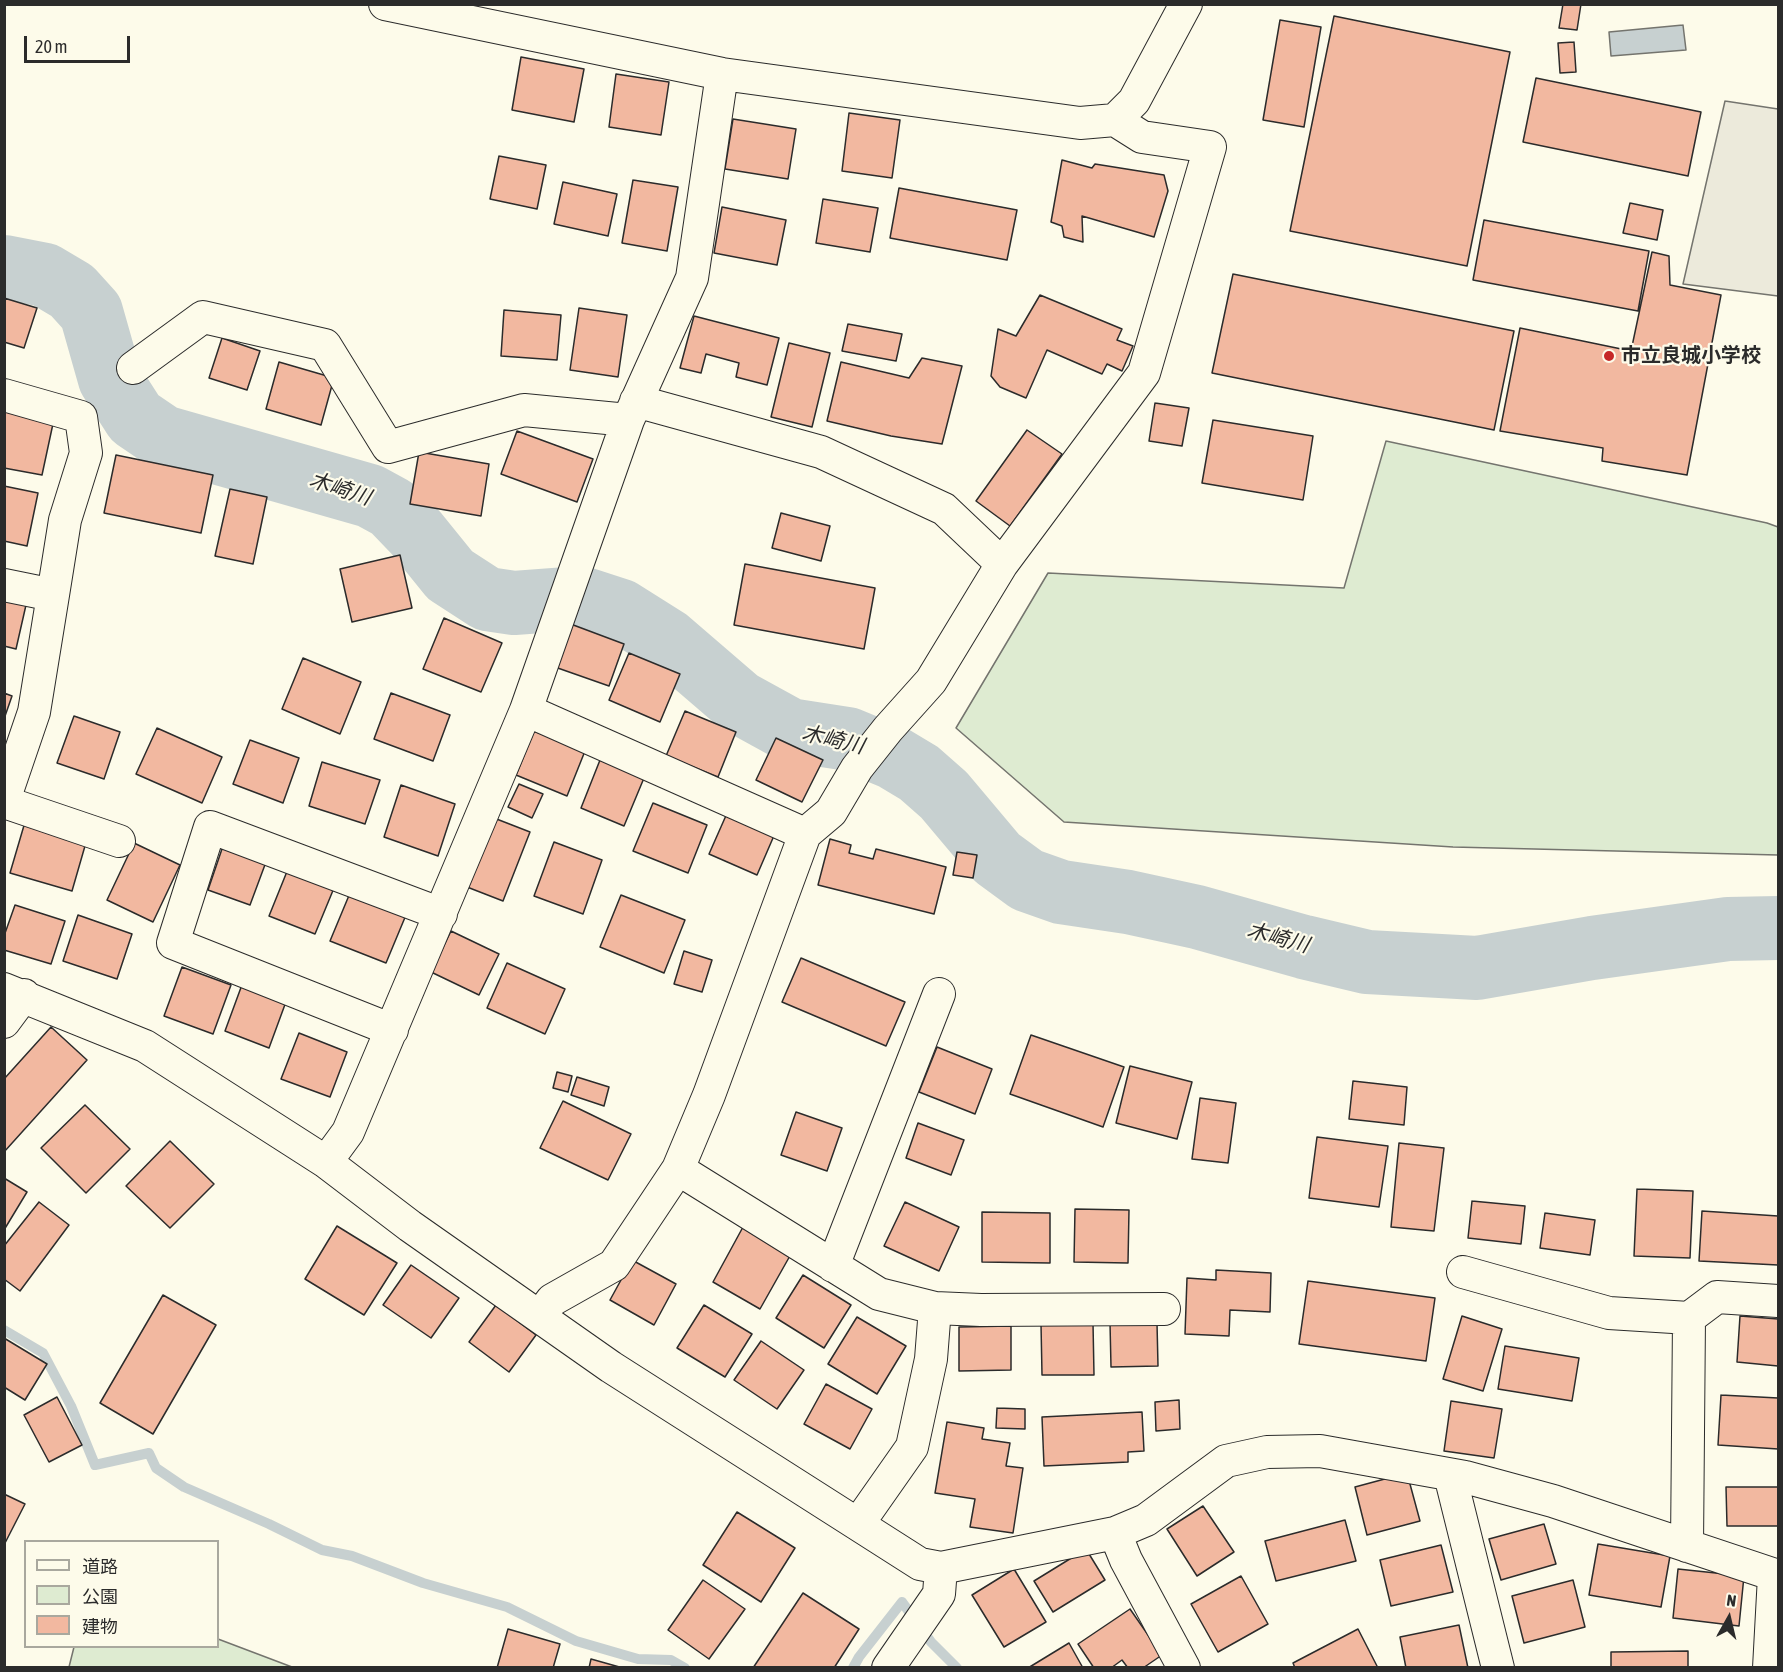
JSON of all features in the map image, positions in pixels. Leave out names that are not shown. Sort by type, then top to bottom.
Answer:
[{"type":"street","points":[[385,4],[722,74],[1080,123],[1115,120],[1142,137],[1210,147],[1144,374],[1002,564],[931,681],[857,768],[831,812],[805,834],[709,1095],[678,1169],[614,1265],[552,1300],[540,1316]]},
{"type":"street","points":[[1115,120],[1134,101],[1185,4]]},
{"type":"street","points":[[326,1162],[348,1132],[526,710],[632,411],[692,278],[722,74]]},
{"type":"street","points":[[133,368],[203,317],[325,345],[388,447],[524,410],[632,411],[821,452],[944,508],[1002,564]]},
{"type":"street","points":[[4,395],[81,417],[86,453],[65,520],[34,712],[4,801],[119,841]]},
{"type":"street","points":[[4,585],[53,595]]},
{"type":"street","points":[[526,710],[805,834]]},
{"type":"street","points":[[392,1030],[173,943],[210,827],[441,914]]},
{"type":"street","points":[[4,1023],[14,992],[145,1046],[326,1162],[410,1226],[611,1366],[920,1564],[941,1568],[1115,1533],[1146,1520],[1226,1461],[1267,1452],[1320,1451],[1465,1477],[1553,1501],[1776,1576],[1769,1668]]},
{"type":"street","points":[[833,1266],[939,994]]},
{"type":"street","points":[[678,1169],[879,1294],[935,1308],[1164,1309]]},
{"type":"street","points":[[1463,1272],[1609,1313],[1689,1318],[1718,1297],[1779,1301]]},
{"type":"street","points":[[858,1524],[912,1447],[931,1359],[935,1308]]},
{"type":"street","points":[[1688,1546],[1689,1318]]},
{"type":"street","points":[[1450,1475],[1498,1668]]},
{"type":"street","points":[[1115,1533],[1126,1560],[1184,1668]]},
{"type":"street","points":[[888,1668],[939,1594],[941,1568]]},
{"type":"green space","points":[[1386,441],[1778,527],[1778,855],[1453,847],[1064,822],[956,728],[1048,573],[1344,588]]},
{"type":"green space","points":[[219,1639],[292,1667],[69,1667],[74,1648],[219,1648]]},
{"type":"shaded area","points":[[1683,25],[1686,50],[1611,56],[1609,32]]},
{"type":"shaded area","points":[[1725,101],[1778,109],[1778,296],[1683,284]]},
{"type":"building","points":[[1563,4],[1581,4],[1577,30],[1559,28]]},
{"type":"building","points":[[1334,16],[1510,52],[1467,266],[1290,231]]},
{"type":"building","points":[[1280,20],[1321,27],[1304,127],[1263,120]]},
{"type":"building","points":[[1574,42],[1576,72],[1560,73],[1558,43]]},
{"type":"building","points":[[521,57],[584,69],[574,122],[512,110]]},
{"type":"building","points":[[616,74],[669,82],[661,135],[609,127]]},
{"type":"building","points":[[1536,78],[1701,112],[1688,176],[1523,142]]},
{"type":"building","points":[[849,113],[900,120],[892,178],[842,171]]},
{"type":"building","points":[[733,119],[796,129],[788,179],[725,169]]},
{"type":"building","points":[[499,156],[546,165],[537,209],[490,199]]},
{"type":"building","points":[[1062,160],[1092,168],[1095,164],[1164,175],[1168,191],[1154,237],[1082,216],[1083,242],[1064,237],[1062,226],[1051,222]]},
{"type":"building","points":[[633,180],[678,187],[667,251],[622,243]]},
{"type":"building","points":[[563,182],[617,194],[608,236],[554,224]]},
{"type":"building","points":[[899,188],[1017,210],[1007,260],[890,238]]},
{"type":"building","points":[[823,199],[878,208],[870,252],[816,243]]},
{"type":"building","points":[[1630,203],[1663,210],[1657,240],[1623,233]]},
{"type":"building","points":[[722,207],[786,220],[777,265],[714,253]]},
{"type":"building","points":[[1484,220],[1649,251],[1638,311],[1473,280]]},
{"type":"building","points":[[1652,252],[1669,256],[1670,285],[1721,295],[1687,475],[1602,461],[1603,448],[1500,431],[1520,328],[1631,351]]},
{"type":"building","points":[[1233,274],[1514,331],[1494,430],[1212,373]]},
{"type":"building","points":[[1040,295],[1122,329],[1117,340],[1133,346],[1122,371],[1107,364],[1102,374],[1047,350],[1026,398],[1000,387],[991,376],[998,329],[1016,336]]},
{"type":"building","points":[[4,298],[37,308],[24,348],[4,342]]},
{"type":"building","points":[[579,308],[627,315],[618,377],[570,370]]},
{"type":"building","points":[[504,310],[561,315],[557,360],[501,356]]},
{"type":"building","points":[[694,316],[779,338],[767,385],[736,377],[739,363],[706,354],[701,373],[680,368]]},
{"type":"building","points":[[848,324],[902,334],[896,361],[842,351]]},
{"type":"building","points":[[222,338],[260,351],[247,390],[209,378]]},
{"type":"building","points":[[789,343],[830,353],[812,427],[771,417]]},
{"type":"building","points":[[922,358],[962,366],[942,444],[891,436],[827,421],[841,362],[909,378]]},
{"type":"building","points":[[279,362],[334,378],[321,425],[266,409]]},
{"type":"building","points":[[1155,403],[1189,408],[1182,446],[1149,441]]},
{"type":"building","points":[[4,409],[54,419],[42,475],[4,468]]},
{"type":"building","points":[[1213,420],[1313,436],[1303,500],[1202,483]]},
{"type":"building","points":[[1027,430],[1062,454],[1010,526],[976,501]]},
{"type":"building","points":[[517,431],[593,459],[577,502],[501,474]]},
{"type":"building","points":[[419,452],[489,464],[481,516],[410,504]]},
{"type":"building","points":[[116,455],[213,475],[201,533],[104,513]]},
{"type":"building","points":[[4,486],[38,493],[27,546],[4,541]]},
{"type":"building","points":[[230,489],[267,497],[253,564],[215,556]]},
{"type":"building","points":[[781,513],[830,526],[821,561],[772,548]]},
{"type":"building","points":[[400,555],[412,608],[352,622],[340,569]]},
{"type":"building","points":[[745,564],[875,588],[864,649],[734,625]]},
{"type":"building","points":[[4,600],[26,605],[16,649],[4,646]]},
{"type":"building","points":[[444,618],[502,643],[481,692],[423,669]]},
{"type":"building","points":[[568,623],[624,644],[609,686],[552,666]]},
{"type":"building","points":[[629,653],[680,674],[660,722],[609,700]]},
{"type":"building","points":[[303,658],[361,682],[340,734],[282,709]]},
{"type":"building","points":[[4,693],[12,696],[4,719]]},
{"type":"building","points":[[391,693],[450,715],[433,761],[374,739]]},
{"type":"building","points":[[685,711],[736,732],[718,777],[666,756]]},
{"type":"building","points":[[74,716],[120,732],[104,779],[57,763]]},
{"type":"building","points":[[157,728],[222,757],[202,803],[136,774]]},
{"type":"building","points":[[534,731],[585,751],[567,796],[516,775]]},
{"type":"building","points":[[776,738],[823,760],[802,802],[756,780]]},
{"type":"building","points":[[250,740],[299,758],[283,803],[233,784]]},
{"type":"building","points":[[600,760],[644,778],[624,826],[581,808]]},
{"type":"building","points":[[322,762],[380,780],[365,824],[309,806]]},
{"type":"building","points":[[519,784],[543,794],[532,818],[508,807]]},
{"type":"building","points":[[401,785],[455,804],[438,856],[384,837]]},
{"type":"building","points":[[653,803],[707,825],[688,873],[633,851]]},
{"type":"building","points":[[728,811],[776,831],[757,875],[709,854]]},
{"type":"building","points":[[494,818],[530,832],[503,901],[467,887]]},
{"type":"building","points":[[25,822],[87,839],[72,891],[10,873]]},
{"type":"building","points":[[830,839],[851,845],[849,853],[873,859],[876,849],[946,867],[934,914],[818,885]]},
{"type":"building","points":[[554,842],[602,860],[583,914],[534,896]]},
{"type":"building","points":[[134,843],[180,865],[153,922],[107,900]]},
{"type":"building","points":[[223,846],[266,862],[250,905],[208,890]]},
{"type":"building","points":[[957,852],[977,855],[973,878],[953,875]]},
{"type":"building","points":[[288,869],[334,888],[315,934],[269,916]]},
{"type":"building","points":[[350,893],[406,915],[386,963],[330,941]]},
{"type":"building","points":[[621,895],[685,920],[664,973],[600,947]]},
{"type":"building","points":[[15,905],[65,921],[51,964],[4,950],[4,936]]},
{"type":"building","points":[[78,915],[132,934],[117,979],[63,961]]},
{"type":"building","points":[[451,931],[499,954],[479,995],[431,972]]},
{"type":"building","points":[[684,951],[712,960],[702,992],[674,984]]},
{"type":"building","points":[[801,958],[905,1002],[886,1046],[782,1002]]},
{"type":"building","points":[[507,963],[565,989],[545,1034],[487,1008]]},
{"type":"building","points":[[182,967],[231,985],[213,1034],[164,1016]]},
{"type":"building","points":[[243,982],[287,999],[269,1048],[225,1031]]},
{"type":"building","points":[[51,1027],[87,1060],[4,1152],[4,1079]]},
{"type":"building","points":[[299,1033],[347,1052],[330,1097],[281,1079]]},
{"type":"building","points":[[1031,1035],[1124,1067],[1103,1127],[1010,1094]]},
{"type":"building","points":[[937,1047],[992,1069],[975,1114],[919,1092]]},
{"type":"building","points":[[1130,1066],[1192,1082],[1177,1139],[1116,1123]]},
{"type":"building","points":[[557,1072],[572,1076],[568,1092],[553,1088]]},
{"type":"building","points":[[577,1077],[609,1087],[604,1106],[571,1095]]},
{"type":"building","points":[[1353,1081],[1407,1087],[1404,1125],[1349,1119]]},
{"type":"building","points":[[1200,1098],[1236,1103],[1228,1163],[1192,1159]]},
{"type":"building","points":[[563,1101],[631,1134],[608,1180],[540,1148]]},
{"type":"building","points":[[85,1105],[130,1149],[86,1193],[41,1148]]},
{"type":"building","points":[[796,1112],[842,1128],[827,1171],[781,1155]]},
{"type":"building","points":[[918,1123],[964,1140],[951,1175],[906,1158]]},
{"type":"building","points":[[1317,1137],[1388,1146],[1379,1207],[1309,1198]]},
{"type":"building","points":[[170,1141],[214,1184],[170,1228],[126,1186]]},
{"type":"building","points":[[1399,1143],[1444,1148],[1434,1231],[1391,1227]]},
{"type":"building","points":[[4,1178],[27,1192],[4,1230]]},
{"type":"building","points":[[1637,1189],[1693,1191],[1690,1258],[1634,1256]]},
{"type":"building","points":[[1472,1201],[1525,1206],[1521,1244],[1468,1238]]},
{"type":"building","points":[[39,1202],[69,1225],[20,1291],[4,1279],[4,1246]]},
{"type":"building","points":[[905,1202],[959,1227],[939,1271],[884,1246]]},
{"type":"building","points":[[1075,1209],[1129,1210],[1128,1263],[1074,1262]]},
{"type":"building","points":[[1702,1211],[1778,1216],[1778,1265],[1699,1261]]},
{"type":"building","points":[[982,1212],[1050,1213],[1050,1263],[982,1262]]},
{"type":"building","points":[[1545,1213],[1595,1220],[1590,1255],[1540,1248]]},
{"type":"building","points":[[337,1226],[397,1263],[364,1315],[305,1279]]},
{"type":"building","points":[[743,1227],[791,1254],[760,1309],[713,1282]]},
{"type":"building","points":[[632,1260],[676,1284],[654,1325],[610,1300]]},
{"type":"building","points":[[411,1265],[459,1298],[431,1338],[383,1305]]},
{"type":"building","points":[[1216,1270],[1271,1273],[1270,1312],[1230,1310],[1229,1336],[1185,1334],[1187,1278],[1216,1280]]},
{"type":"building","points":[[803,1275],[851,1305],[824,1348],[776,1318]]},
{"type":"building","points":[[1308,1281],[1435,1298],[1426,1361],[1299,1344]]},
{"type":"building","points":[[163,1295],[216,1325],[153,1434],[100,1403]]},
{"type":"building","points":[[496,1305],[536,1335],[509,1372],[469,1342]]},
{"type":"building","points":[[704,1305],[752,1334],[725,1377],[677,1348]]},
{"type":"building","points":[[1462,1316],[1502,1329],[1483,1391],[1443,1379]]},
{"type":"building","points":[[1740,1316],[1778,1319],[1778,1366],[1737,1362]]},
{"type":"building","points":[[857,1317],[906,1346],[877,1394],[828,1364]]},
{"type":"building","points":[[1093,1323],[1094,1375],[1042,1375],[1041,1324]]},
{"type":"building","points":[[1110,1323],[1157,1323],[1158,1366],[1111,1367]]},
{"type":"building","points":[[1011,1326],[1011,1370],[959,1371],[959,1327]]},
{"type":"building","points":[[4,1338],[47,1364],[25,1400],[4,1387]]},
{"type":"building","points":[[761,1341],[804,1370],[777,1409],[734,1380]]},
{"type":"building","points":[[1505,1346],[1579,1358],[1572,1401],[1498,1389]]},
{"type":"building","points":[[826,1384],[872,1409],[850,1449],[804,1424]]},
{"type":"building","points":[[1721,1395],[1778,1398],[1778,1449],[1718,1445]]},
{"type":"building","points":[[57,1397],[82,1445],[49,1462],[24,1415]]},
{"type":"building","points":[[1179,1400],[1180,1429],[1156,1431],[1155,1402]]},
{"type":"building","points":[[1451,1401],[1502,1409],[1494,1458],[1444,1451]]},
{"type":"building","points":[[997,1408],[1025,1409],[1025,1429],[996,1428]]},
{"type":"building","points":[[1142,1412],[1144,1451],[1128,1452],[1128,1462],[1044,1466],[1042,1417]]},
{"type":"building","points":[[947,1422],[984,1428],[982,1439],[1010,1443],[1006,1466],[1023,1468],[1013,1533],[970,1527],[975,1499],[935,1493]]},
{"type":"building","points":[[1407,1473],[1420,1521],[1367,1535],[1355,1487]]},
{"type":"building","points":[[1726,1487],[1778,1487],[1778,1526],[1727,1526]]},
{"type":"building","points":[[4,1494],[25,1504],[4,1545]]},
{"type":"building","points":[[1203,1506],[1234,1552],[1197,1576],[1167,1529]]},
{"type":"building","points":[[737,1512],[795,1548],[761,1602],[703,1565]]},
{"type":"building","points":[[1345,1520],[1356,1561],[1276,1581],[1265,1541]]},
{"type":"building","points":[[1544,1524],[1556,1564],[1501,1580],[1489,1539]]},
{"type":"building","points":[[1598,1544],[1670,1556],[1661,1607],[1589,1595]]},
{"type":"building","points":[[1441,1545],[1453,1592],[1391,1606],[1380,1560]]},
{"type":"building","points":[[1086,1549],[1105,1580],[1053,1612],[1034,1581]]},
{"type":"building","points":[[1014,1569],[1046,1622],[1004,1647],[972,1595]]},
{"type":"building","points":[[1678,1569],[1744,1576],[1739,1626],[1673,1618]]},
{"type":"building","points":[[1241,1576],[1268,1624],[1218,1652],[1191,1604]]},
{"type":"building","points":[[703,1580],[745,1609],[709,1659],[668,1630]]},
{"type":"building","points":[[1573,1580],[1585,1627],[1524,1643],[1512,1596]]},
{"type":"building","points":[[803,1593],[859,1629],[834,1668],[753,1668]]},
{"type":"building","points":[[1130,1609],[1162,1655],[1143,1668],[1128,1668],[1122,1660],[1111,1668],[1094,1668],[1078,1644]]},
{"type":"building","points":[[1459,1625],[1468,1668],[1406,1668],[1400,1637]]},
{"type":"building","points":[[508,1629],[560,1644],[553,1668],[497,1668]]},
{"type":"building","points":[[1358,1629],[1378,1668],[1295,1668],[1293,1663]]},
{"type":"building","points":[[1069,1643],[1083,1668],[1028,1668]]},
{"type":"building","points":[[1688,1651],[1688,1668],[1611,1668],[1611,1652]]},
{"type":"building","points":[[591,1659],[623,1668],[589,1668]]},
{"type":"waterway","name":"木崎川","points":[[4,267],[45,275],[72,291],[91,312],[110,379],[135,418],[163,437],[370,496],[392,508],[450,575],[487,599],[514,603],[581,598],[621,611],[667,640],[739,702],[790,730],[848,739],[894,758],[919,773],[944,795],[997,858],[1027,880],[1061,892],[1128,902],[1197,917],[1367,962],[1477,968],[1592,948],[1728,929],[1778,928]]},
{"type":"waterway","points":[[4,1330],[43,1353],[71,1406],[95,1465],[149,1453],[156,1468],[184,1487],[322,1550],[352,1556],[423,1583],[507,1607],[576,1641],[638,1659],[671,1660],[685,1668]]},
{"type":"waterway","points":[[853,1668],[902,1602],[931,1642],[957,1668]]},
{"type":"place","name":"市立良城小学校","points":[[1609,356]]}]
